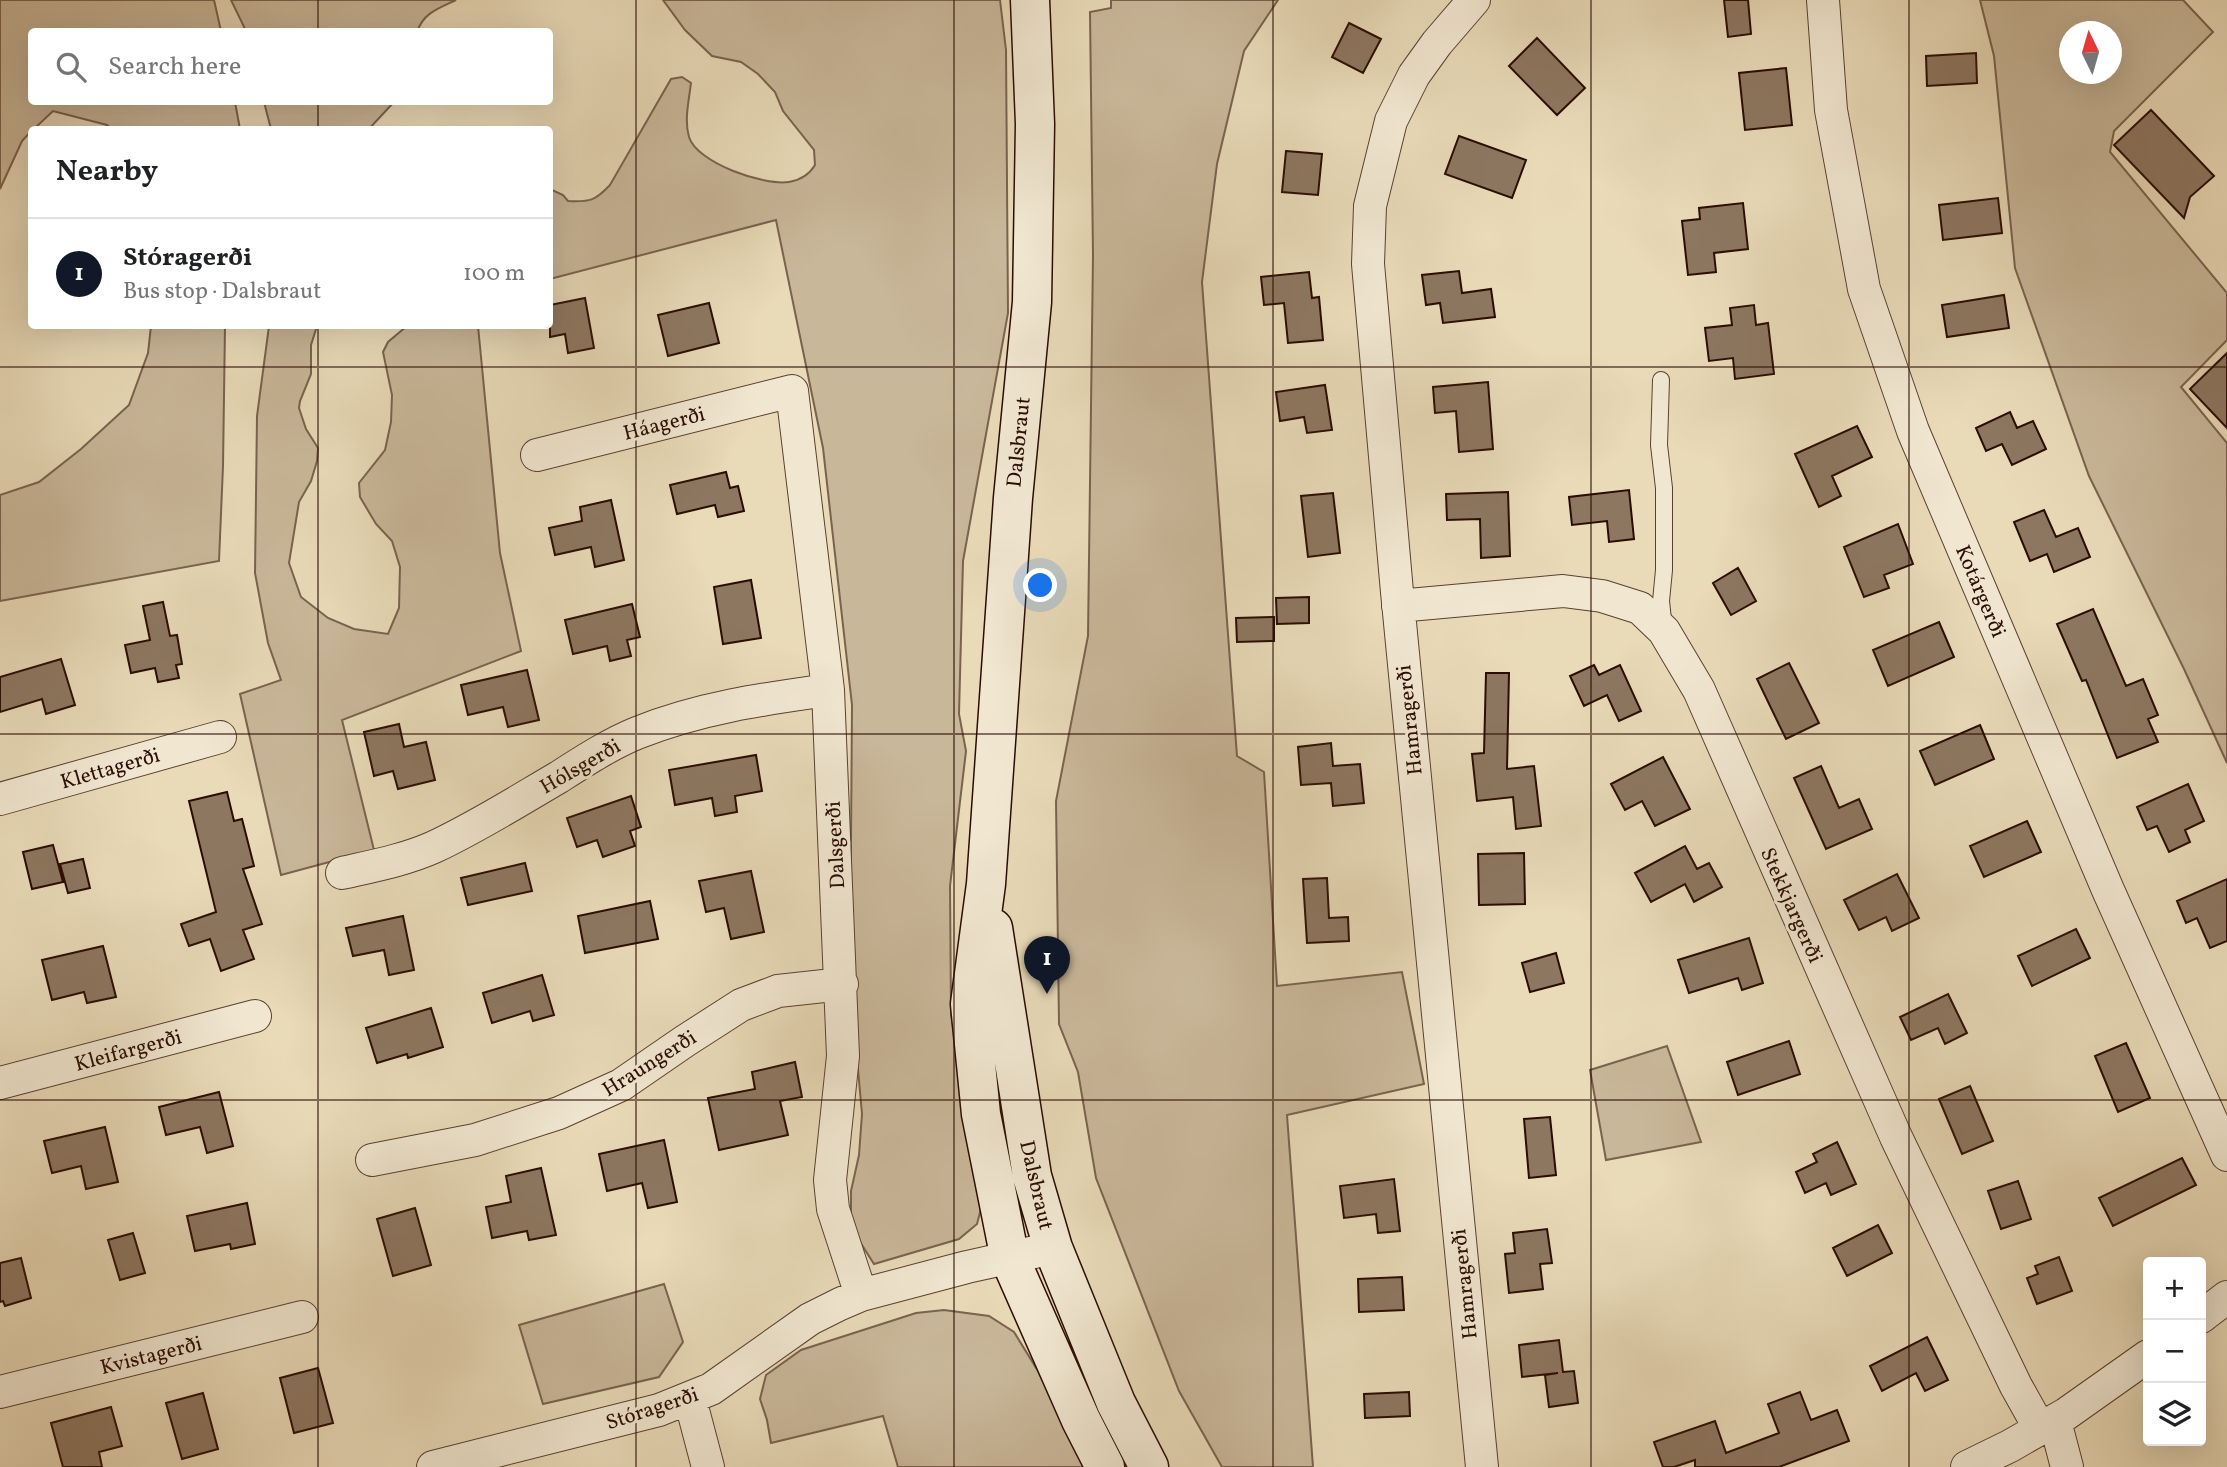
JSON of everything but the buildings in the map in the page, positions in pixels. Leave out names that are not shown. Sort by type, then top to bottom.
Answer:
[{"type":"street","name":"Dalsbraut","points":[[1030,0],[1035,124],[1032,302],[1013,498],[986,884],[970,1004],[981,1114],[1010,1258],[1081,1420],[1105,1467]]},
{"type":"street","name":"Hamragerði","points":[[1474,0],[1414,75],[1391,121],[1370,206],[1368,264],[1398,606],[1482,1467]]},
{"type":"street","name":"Kotárgerði","points":[[1823,0],[1831,110],[1864,289],[1913,431],[2108,890],[2227,1156]]},
{"type":"street","name":"Háagerði","points":[[537,455],[792,391]]},
{"type":"street","name":"Dalsgerði","points":[[792,391],[828,690],[843,1056],[830,1180],[833,1209],[861,1295]]},
{"type":"street","name":"Stekkjargerði","points":[[1398,606],[1563,591],[1602,596],[1640,608],[1664,631],[1699,690],[1896,1137],[2016,1386],[2048,1425],[2067,1467]]},
{"type":"street","name":"Hólsgerði","points":[[342,873],[398,860],[433,847],[636,734],[721,707],[828,690]]},
{"type":"street","name":"Klettagerði","points":[[0,799],[220,737]]},
{"type":"street","name":"Dalsbraut","points":[[986,884],[1032,1176],[1053,1248],[1116,1403],[1149,1467]]},
{"type":"street","name":"Hraungerði","points":[[372,1160],[475,1140],[559,1114],[621,1085],[741,1005],[778,992],[842,984]]},
{"type":"street","name":"Kleifargerði","points":[[0,1083],[255,1016]]},
{"type":"street","name":"Stóragerði","points":[[433,1467],[659,1410],[711,1389],[810,1319],[861,1295],[1053,1248]]},
{"type":"street","points":[[2206,1313],[2227,1297]]},
{"type":"street","name":"Kvistagerði","points":[[0,1392],[302,1317]]},
{"type":"street","points":[[1968,1467],[2048,1425],[2143,1359]]},
{"type":"street","points":[[690,1399],[708,1467]]},
{"type":"lane","points":[[1661,380],[1659,445],[1664,488],[1664,570],[1661,601],[1664,631]]},
{"type":"shaded area","points":[[0,0],[214,0],[220,28],[28,28],[28,105],[236,105],[239,126],[108,126],[53,111],[37,126],[28,126],[28,134],[22,141],[0,189]]},
{"type":"shaded area","points":[[231,0],[456,0],[427,16],[419,28],[245,28]]},
{"type":"shaded area","points":[[663,0],[1000,0],[1006,50],[1008,313],[963,561],[959,714],[966,751],[950,886],[951,1014],[982,1205],[977,1224],[959,1239],[874,1264],[855,1234],[851,1215],[851,1191],[859,1155],[862,1114],[850,980],[852,705],[823,448],[776,220],[553,278],[553,190],[568,201],[587,201],[605,190],[671,79],[682,77],[691,83],[687,117],[689,137],[704,156],[733,171],[778,182],[801,178],[815,165],[814,150],[783,111],[775,92],[758,74],[741,62],[712,56],[685,30]]},
{"type":"shaded area","points":[[1111,0],[1278,0],[1244,51],[1217,164],[1202,282],[1237,756],[1264,772],[1277,986],[1402,972],[1424,1084],[1287,1115],[1313,1467],[1222,1467],[1179,1391],[1096,1178],[1078,1072],[1059,1024],[1056,801],[1088,636],[1093,255],[1090,12],[1111,8]]},
{"type":"shaded area","points":[[1980,0],[2183,0],[2213,32],[2114,131],[2110,152],[2227,293],[2227,340],[2181,387],[2227,443],[2227,763],[2089,476],[2015,268],[1994,56]]},
{"type":"shaded area","points":[[265,105],[391,105],[372,126],[270,126]]},
{"type":"shaded area","points":[[151,329],[225,329],[219,561],[0,601],[0,495],[39,482],[81,449],[129,405],[148,353]]},
{"type":"shaded area","points":[[269,329],[316,329],[311,345],[311,374],[299,408],[306,429],[318,448],[317,461],[311,481],[299,502],[289,563],[301,597],[328,618],[354,629],[388,634],[399,608],[400,567],[392,541],[376,524],[360,497],[359,483],[385,450],[391,422],[392,395],[383,352],[388,342],[403,329],[478,329],[500,553],[521,651],[342,720],[374,850],[281,875],[240,694],[281,680],[268,643],[255,573],[257,416]]},
{"type":"shaded area","points":[[1667,1046],[1701,1142],[1606,1160],[1590,1070]]},
{"type":"shaded area","points":[[664,1284],[683,1342],[659,1377],[543,1404],[519,1325]]},
{"type":"shaded area","points":[[944,1310],[989,1316],[1014,1332],[1038,1371],[1086,1467],[898,1467],[883,1416],[771,1443],[760,1399],[766,1375],[801,1350],[916,1313]]},
{"type":"place","name":"Stóragerði","points":[[1047,994]]}]
